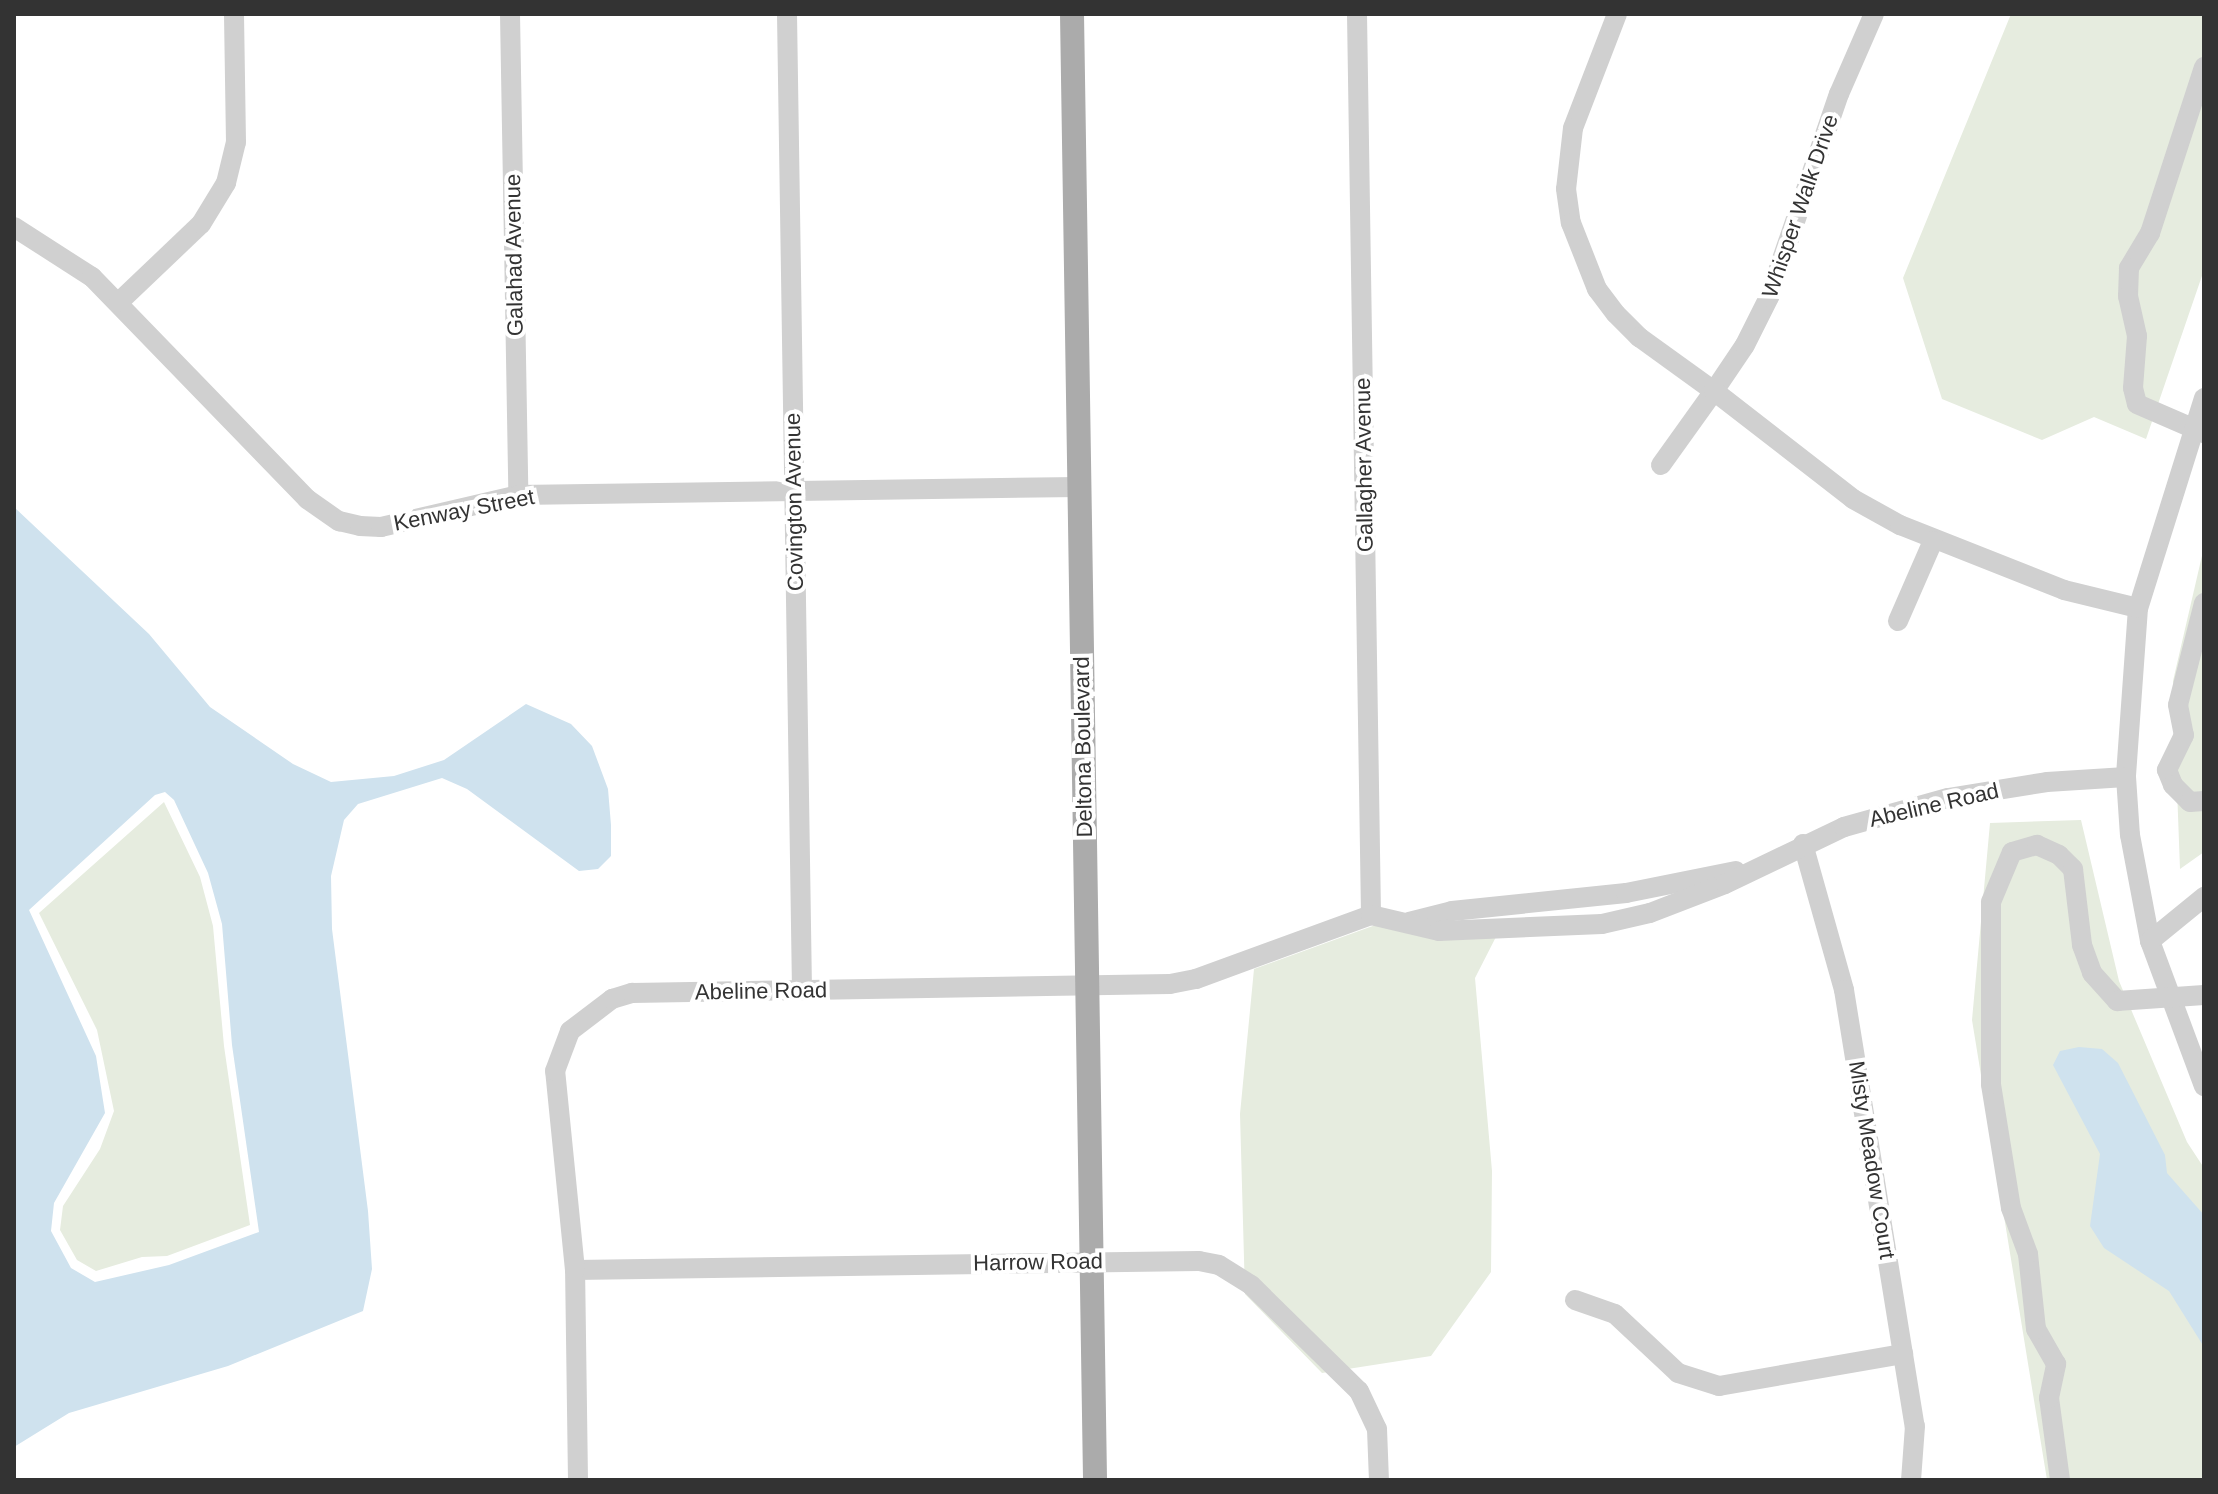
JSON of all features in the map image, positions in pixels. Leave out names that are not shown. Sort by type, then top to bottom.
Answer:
[{"type":"main road","name":"Deltona Boulevard","points":[[1072,14],[1095,1480]]},
{"type":"street","points":[[119,302],[201,224],[226,183],[236,142],[234,14]]},
{"type":"street","name":"Galahad Avenue","points":[[510,14],[518,495]]},
{"type":"street","name":"Covington Avenue","points":[[787,14],[802,990]]},
{"type":"street","name":"Gallagher Avenue","points":[[1357,14],[1371,915]]},
{"type":"street","points":[[1617,14],[1573,128],[1566,189],[1571,223],[1586,265],[1616,314],[1639,337],[1853,499],[1933,541],[2064,590],[2138,608]]},
{"type":"street","name":"Whisper Walk Drive","points":[[1661,465],[1714,391],[1769,297],[1839,94],[1874,14]]},
{"type":"street","points":[[2199,430],[2137,404],[2133,388],[2137,336],[2128,296],[2129,268],[2150,233],[2204,67]]},
{"type":"street","name":"Kenway Street","points":[[14,227],[57,251],[119,302],[307,499],[339,521],[381,527],[518,495],[1079,487]]},
{"type":"street","points":[[2204,398],[2199,430],[2138,608],[2126,777],[2130,835],[2150,941],[2167,999],[2204,1086]]},
{"type":"street","points":[[1898,621],[1933,541]]},
{"type":"street","points":[[2204,603],[2178,705],[2184,735],[2167,770],[2173,785],[2190,802],[2204,801]]},
{"type":"street","name":"Abeline Road","points":[[578,1480],[575,1270],[555,1092],[557,1060],[570,1031],[597,1006],[632,993],[1087,986],[1196,979],[1371,915],[1439,931],[1602,924],[1650,913],[1752,870],[1803,844],[1948,798],[2047,782],[2126,777]]},
{"type":"street","name":"Misty Meadow Court","points":[[1803,844],[1844,990],[1915,1426],[1911,1480]]},
{"type":"street","points":[[2060,1480],[2049,1398],[2056,1364],[2036,1329],[2028,1254],[2011,1208],[1991,1084],[1991,902],[2012,852],[2037,845],[2059,855],[2073,869],[2082,945],[2092,973],[2117,1001],[2204,995]]},
{"type":"street","name":"Abeline Road","points":[[1405,923],[1452,911],[1626,893],[1752,870]]},
{"type":"street","points":[[2150,941],[2204,897]]},
{"type":"street","name":"Harrow Road","points":[[575,1270],[1199,1261],[1238,1275],[1359,1391],[1377,1429],[1379,1480]]},
{"type":"street","points":[[1575,1300],[1615,1314],[1678,1373],[1719,1386],[1903,1354]]},
{"type":"shaded area","points":[[2011,14],[2204,14],[2204,270],[2146,439],[2094,417],[2042,440],[1942,399],[1903,278]]},
{"type":"shaded area","points":[[2204,547],[2204,852],[2180,869],[2173,681]]},
{"type":"shaded area","points":[[164,802],[200,877],[213,926],[224,1046],[250,1225],[167,1256],[142,1257],[96,1271],[77,1260],[60,1230],[63,1206],[100,1149],[114,1111],[97,1030],[39,913]]},
{"type":"shaded area","points":[[2081,820],[2119,981],[2187,1142],[2204,1168],[2204,1480],[2047,1480],[1972,1020],[1990,823]]},
{"type":"shaded area","points":[[1392,919],[1499,931],[1475,978],[1492,1171],[1491,1272],[1431,1356],[1322,1373],[1245,1294],[1240,1114],[1254,969]]},
{"type":"water","points":[[14,507],[149,634],[210,707],[293,764],[331,782],[394,776],[444,760],[526,704],[571,724],[592,746],[608,789],[611,856],[598,869],[579,871],[467,789],[442,778],[358,804],[344,820],[331,876],[332,929],[368,1211],[372,1269],[363,1311],[228,1366],[69,1413],[14,1447]],"holes":[[[165,792],[174,800],[208,873],[222,924],[232,1045],[259,1232],[169,1265],[95,1282],[71,1268],[51,1231],[54,1203],[105,1113],[96,1056],[29,910],[155,795]]]},
{"type":"water","points":[[2079,1047],[2102,1049],[2118,1063],[2165,1155],[2167,1173],[2204,1215],[2204,1347],[2169,1291],[2104,1248],[2090,1226],[2100,1154],[2053,1065],[2060,1051]]}]
